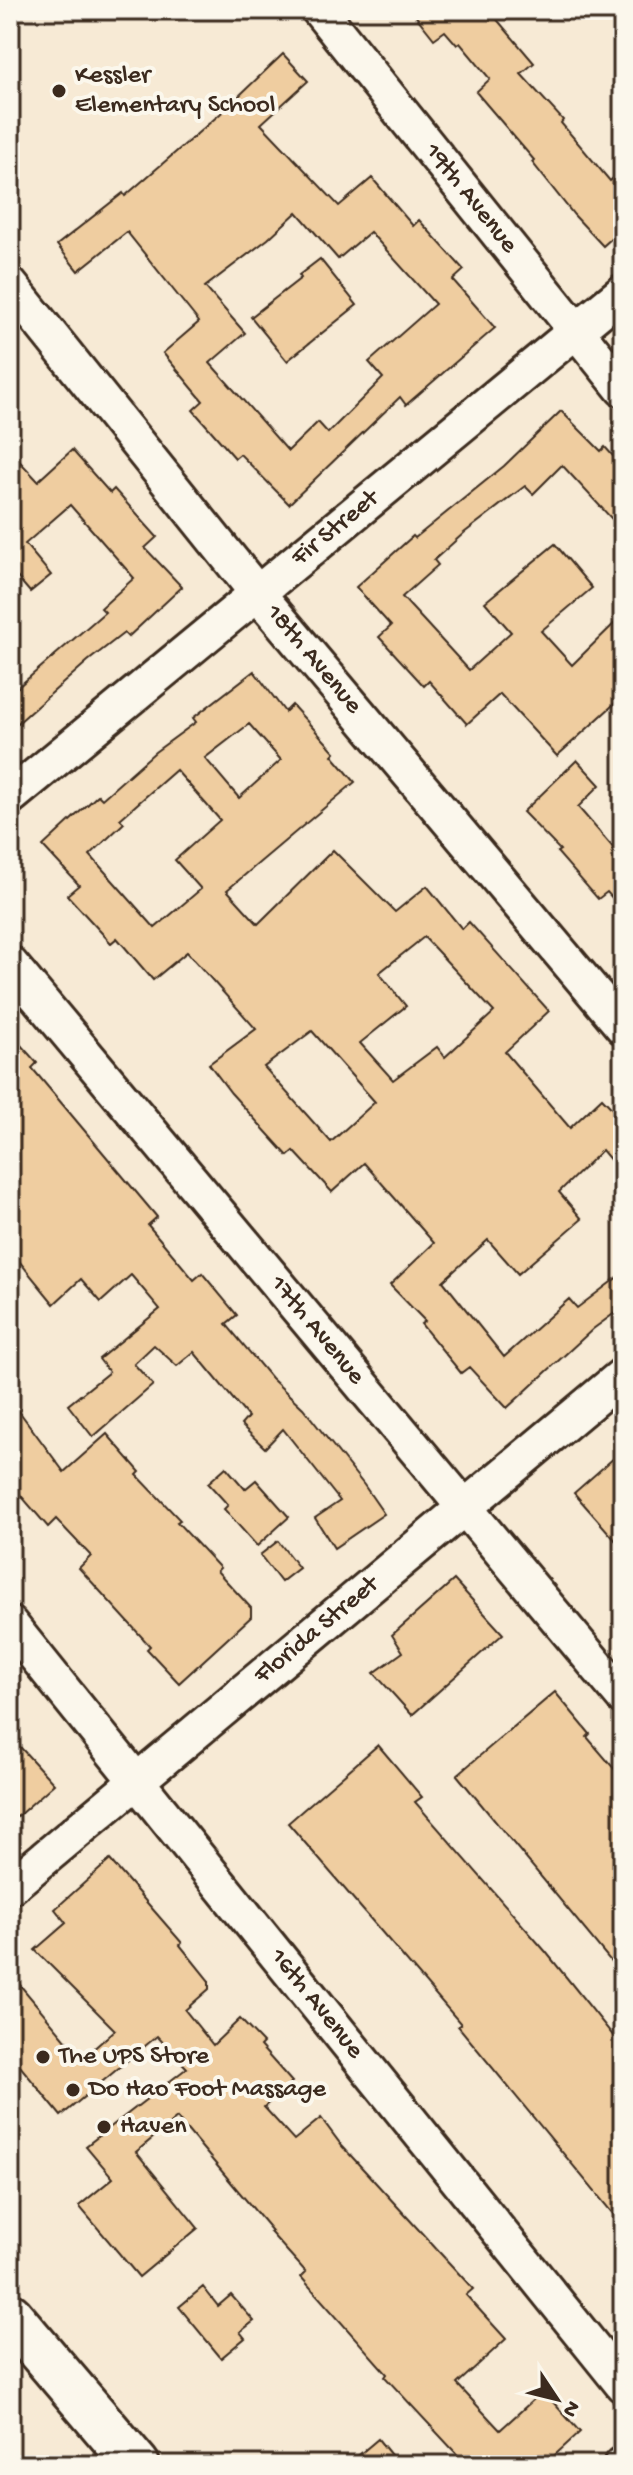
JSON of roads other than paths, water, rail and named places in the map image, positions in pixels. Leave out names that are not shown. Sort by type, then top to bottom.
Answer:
[{"type":"main road","points":[[10,2316],[137,2465]]},
{"type":"street","name":"19th Avenue","points":[[319,10],[623,389]]},
{"type":"street","name":"18th Avenue","points":[[10,285],[258,594],[623,1027]]},
{"type":"street","name":"Fir Street","points":[[10,797],[623,292]]},
{"type":"street","name":"17th Avenue","points":[[10,964],[623,1697]]},
{"type":"street","name":"Florida Street","points":[[10,1887],[623,1375]]},
{"type":"street","name":"16th Avenue","points":[[10,1624],[623,2385]]},
{"type":"place","name":"Kessler Elementary School","points":[[59,91]]},
{"type":"place","name":"The UPS Store","points":[[43,2057]]},
{"type":"place","name":"Do Hao Foot Massage","points":[[73,2090]]},
{"type":"place","name":"Haven","points":[[104,2127]]}]
